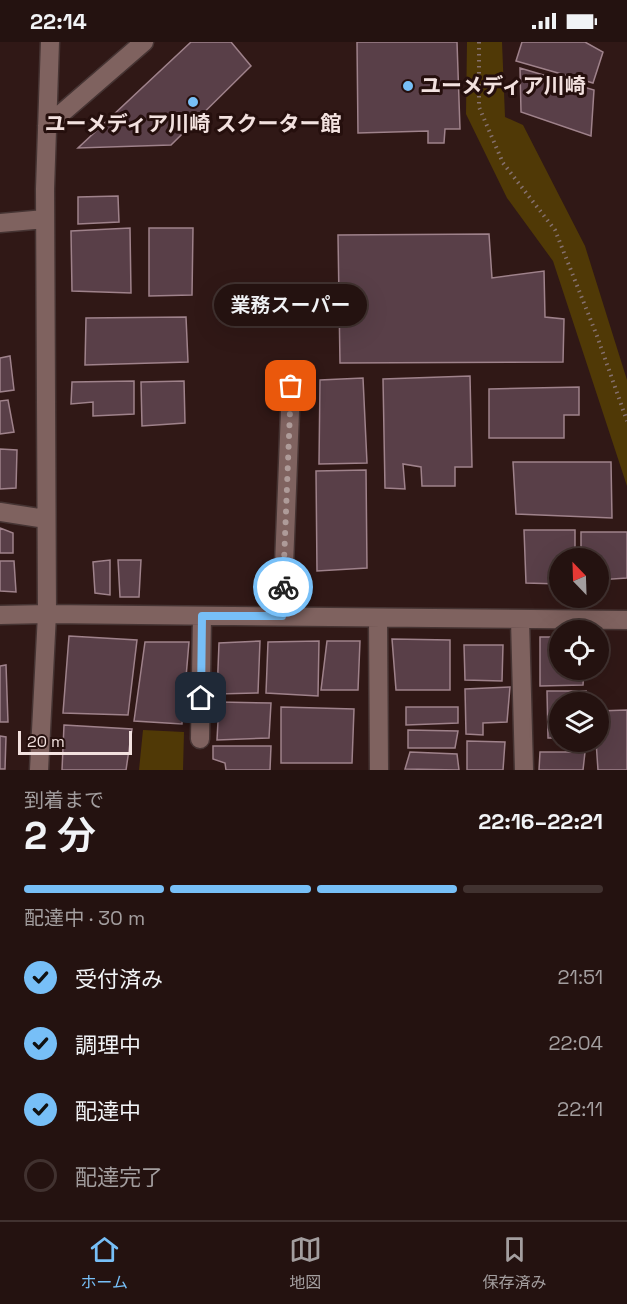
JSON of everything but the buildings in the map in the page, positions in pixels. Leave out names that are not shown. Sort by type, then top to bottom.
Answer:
[{"type":"street","points":[[39,770],[47,614],[45,219],[50,42]]},
{"type":"street","points":[[47,126],[144,42]]},
{"type":"street","points":[[0,223],[45,219]]},
{"type":"street","points":[[282,616],[291,386]]},
{"type":"street","points":[[0,512],[46,519]]},
{"type":"street","points":[[0,615],[627,621]]},
{"type":"street","points":[[200,739],[202,616]]},
{"type":"street","points":[[378,618],[379,770]]},
{"type":"street","points":[[520,620],[524,770]]},
{"type":"path","points":[[479,42],[479,107],[503,163],[555,230],[597,336],[627,421]]},
{"type":"shaded area","points":[[467,42],[502,42],[505,117],[523,125],[585,246],[627,380],[627,486],[553,261],[507,198],[466,114]]},
{"type":"shaded area","points":[[143,730],[184,732],[183,770],[139,770]]},
{"type":"way so far","points":[[283,587],[291,386]]},
{"type":"place","name":"ユーメディア川崎","points":[[408,86]]},
{"type":"place","name":"ユーメディア川崎 スクーター館","points":[[193,102]]},
{"type":"place","name":"業務スーパー","points":[[291,386]]},
{"type":"route","points":[[201,698],[202,616],[282,616],[283,587]]}]
